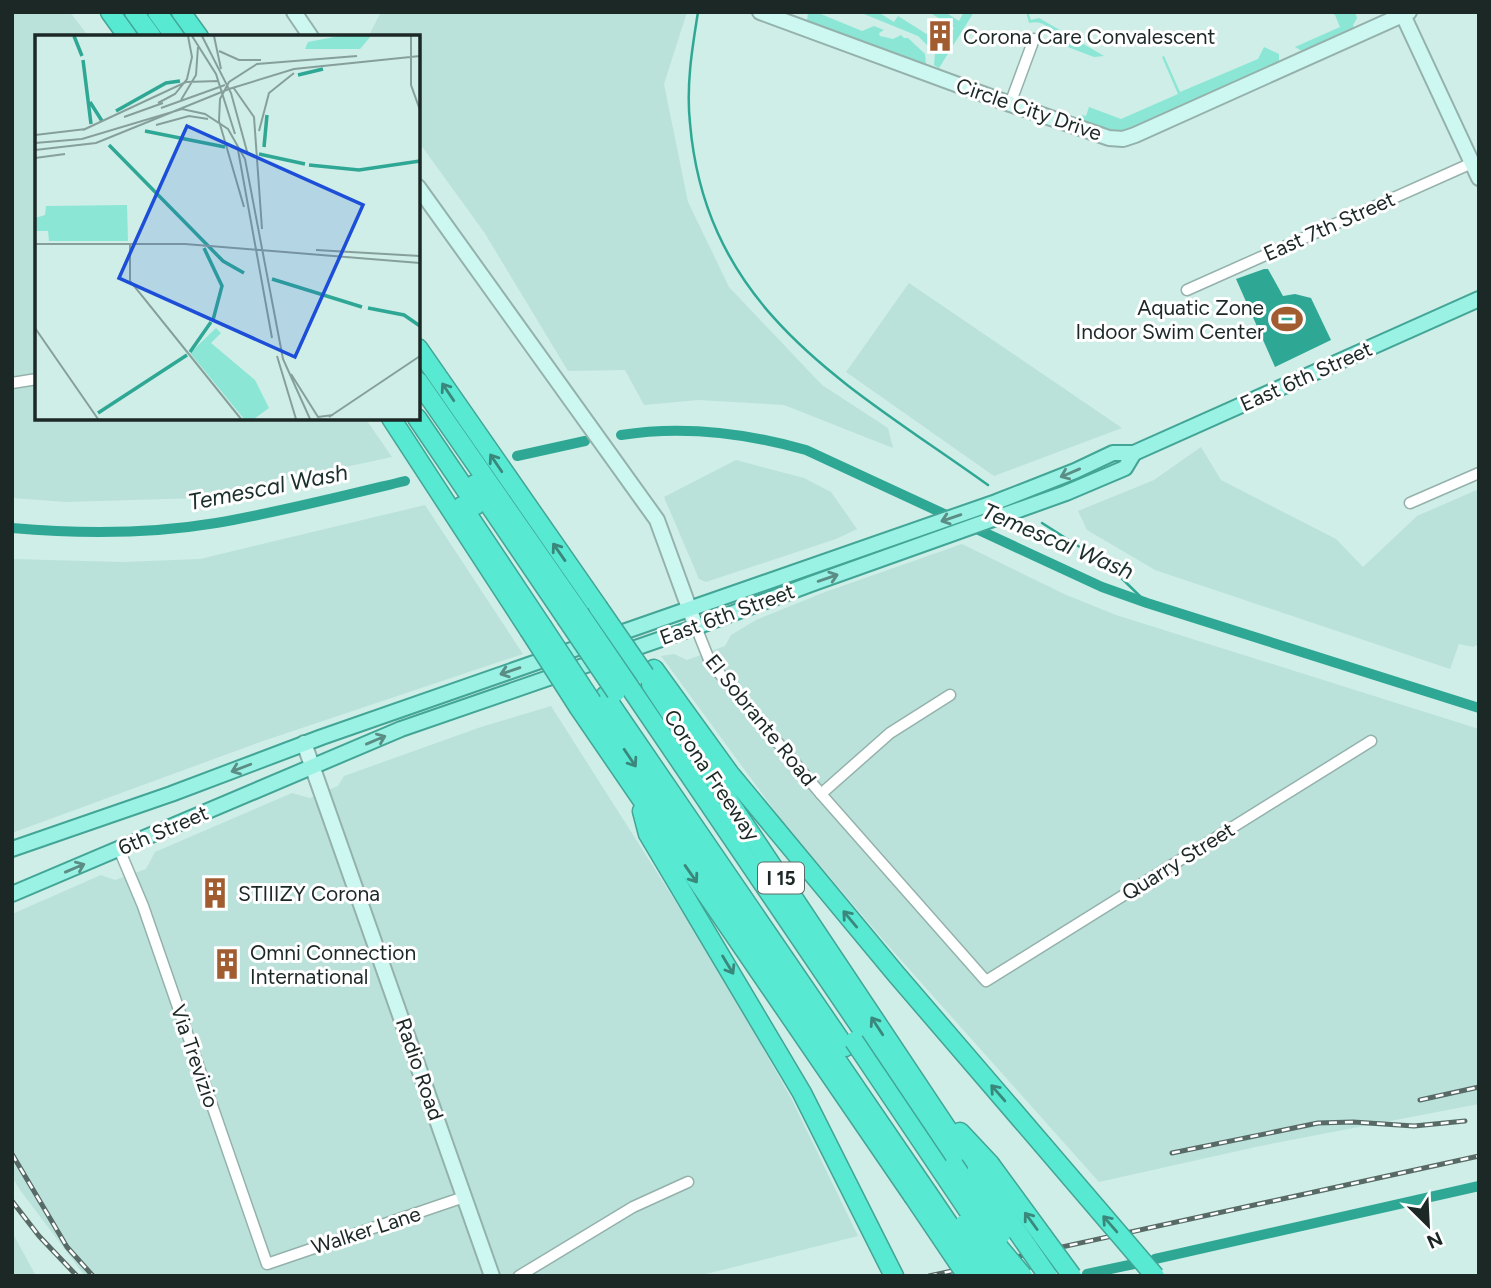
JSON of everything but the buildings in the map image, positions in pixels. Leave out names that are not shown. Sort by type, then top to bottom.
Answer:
[{"type":"highway","points":[[110,12],[127,35]]},
{"type":"highway","points":[[134,12],[151,35]]},
{"type":"highway","points":[[157,12],[174,35]]},
{"type":"highway","points":[[181,12],[198,35]]},
{"type":"highway","points":[[420,351],[618,635],[641,650],[650,672],[730,774],[895,974],[1155,1276]]},
{"type":"highway","points":[[420,390],[432,441]]},
{"type":"highway","points":[[420,406],[432,441],[604,697],[967,1209],[1025,1276]]},
{"type":"highway","points":[[395,420],[432,441]]},
{"type":"highway","points":[[406,420],[432,441],[604,697],[954,1165],[1025,1276]]},
{"type":"highway","points":[[418,420],[604,697],[920,1194],[967,1276]]},
{"type":"highway","name":"Corona Freeway","points":[[650,672],[915,1082],[983,1168]]},
{"type":"highway","points":[[604,697],[648,834],[802,1093],[894,1276]]},
{"type":"highway","points":[[638,797],[920,1194],[984,1276]]},
{"type":"highway","points":[[849,1044],[959,1217],[1005,1276]]},
{"type":"highway","points":[[983,1168],[1048,1276]]},
{"type":"highway","points":[[983,1168],[1072,1276]]},
{"type":"highway","points":[[845,1176],[885,1276]]},
{"type":"main road","name":"East 6th Street","points":[[304,743],[990,504],[1047,483],[1113,453],[1134,453],[1479,299]]},
{"type":"main road","name":"East 6th Street","points":[[313,766],[398,730],[696,627],[1066,493],[1125,468],[1134,453]]},
{"type":"main road","name":"6th Street","points":[[12,849],[172,794],[304,743]]},
{"type":"main road","name":"6th Street","points":[[17,891],[313,766]]},
{"type":"street","points":[[293,12],[310,35]]},
{"type":"street","name":"Circle City Drive","points":[[760,12],[1010,104],[1109,138],[1123,139],[1403,13]]},
{"type":"street","points":[[1403,13],[1479,177]]},
{"type":"street","points":[[1010,104],[1034,39]]},
{"type":"street","name":"East 7th Street","points":[[1187,290],[1472,163]]},
{"type":"street","name":"El Sobrante Road","points":[[420,190],[657,520],[710,662],[821,794],[986,981]]},
{"type":"street","points":[[12,383],[35,379]]},
{"type":"street","points":[[1410,503],[1479,473]]},
{"type":"street","points":[[821,794],[890,733],[950,695]]},
{"type":"street","name":"Quarry Street","points":[[986,981],[1371,741]]},
{"type":"street","name":"Radio Road","points":[[304,743],[492,1276]]},
{"type":"street","name":"Via Trevizio","points":[[119,849],[143,906],[267,1264]]},
{"type":"street","points":[[519,1276],[633,1207],[688,1182]]},
{"type":"street","name":"Walker Lane","points":[[267,1264],[464,1197]]},
{"type":"shaded area","points":[[12,12],[70,12],[87,35],[35,35],[35,420],[366,420],[392,457],[200,498],[66,502],[12,498]]},
{"type":"shaded area","points":[[381,12],[687,12],[664,84],[688,202],[729,287],[822,385],[888,428],[893,448],[784,405],[699,400],[644,405],[625,370],[568,371],[484,232],[420,144],[420,35],[369,35]]},
{"type":"shaded area","points":[[808,12],[816,12],[862,31],[874,26],[884,30],[879,33],[880,36],[893,39],[901,35],[908,38],[925,54],[926,64],[807,21]]},
{"type":"shaded area","points":[[859,12],[878,12],[894,22],[898,16],[944,45],[954,28],[929,12],[945,12],[959,21],[964,12],[974,12],[939,68],[934,65],[935,53],[918,36]]},
{"type":"shaded area","points":[[1026,12],[1031,20],[1039,18],[1104,56],[1094,57],[1052,41],[1049,28],[1038,23],[1029,23]]},
{"type":"shaded area","points":[[1330,12],[1355,12],[1357,18],[1354,29],[1304,52],[1295,47],[1340,27],[1335,15]]},
{"type":"shaded area","points":[[1264,47],[1279,54],[1279,63],[1132,129],[1112,129],[1080,119],[1082,115],[1086,116],[1089,107],[1121,119],[1178,94],[1162,57],[1164,56],[1180,92],[1258,59]]},
{"type":"shaded area","name":"Aquatic Zone Indoor Swim Center","points":[[1268,269],[1283,296],[1295,294],[1311,298],[1331,340],[1275,367],[1236,279]]},
{"type":"shaded area","points":[[909,283],[1122,428],[994,476],[846,372]]},
{"type":"shaded area","points":[[1201,447],[1221,480],[1336,539],[1363,567],[1417,516],[1479,489],[1479,644],[1473,647],[1459,644],[1450,669],[1155,570],[1087,530],[1078,511],[1154,480]]},
{"type":"shaded area","points":[[736,460],[804,478],[831,492],[857,529],[836,539],[706,582],[699,579],[664,497]]},
{"type":"shaded area","points":[[425,505],[523,654],[263,741],[12,833],[12,559],[122,562],[200,559]]},
{"type":"shaded area","points":[[962,544],[1064,594],[1116,615],[1479,729],[1479,1104],[1260,1146],[1099,1182],[884,941],[780,818],[661,656],[674,654],[687,660],[725,646],[731,635],[756,620],[825,592]]},
{"type":"shaded area","points":[[551,706],[714,962],[791,1098],[858,1236],[698,1276],[85,1276],[12,1177],[12,914],[101,875],[115,880],[146,869],[155,852],[292,793],[310,798],[338,786],[344,776],[481,727]]},
{"type":"shaded area","points":[[12,1232],[36,1276],[12,1276]]},
{"type":"waterway","points":[[698,12],[689,81],[690,123],[702,189],[724,246],[755,295],[793,338],[837,377],[988,485]]},
{"type":"waterway","name":"Temescal Wash","points":[[621,435],[668,431],[715,432],[806,450],[1102,587],[1479,708]]},
{"type":"waterway","name":"Temescal Wash","points":[[517,456],[585,441]]},
{"type":"waterway","name":"Temescal Wash","points":[[12,528],[114,532],[191,527],[264,514],[405,481]]},
{"type":"waterway","points":[[1042,523],[1108,565],[1147,603]]},
{"type":"waterway","points":[[1155,1259],[1479,1186]]},
{"type":"waterway","points":[[1087,1274],[1134,1264]]},
{"type":"railway","points":[[1420,1100],[1479,1087]]},
{"type":"railway","points":[[1172,1153],[1318,1123],[1414,1126],[1465,1121]]},
{"type":"railway","points":[[12,1154],[67,1247],[93,1276]]},
{"type":"railway","points":[[929,1276],[1479,1156]]},
{"type":"railway","points":[[12,1201],[39,1236],[77,1276]]},
{"type":"place","name":"Corona Care Convalescent","points":[[940,36]]},
{"type":"place","name":"Aquatic Zone Indoor Swim Center","points":[[1287,319]]},
{"type":"place","name":"STIIIZY Corona","points":[[215,893]]},
{"type":"place","name":"Omni Connection International","points":[[227,964]]}]
